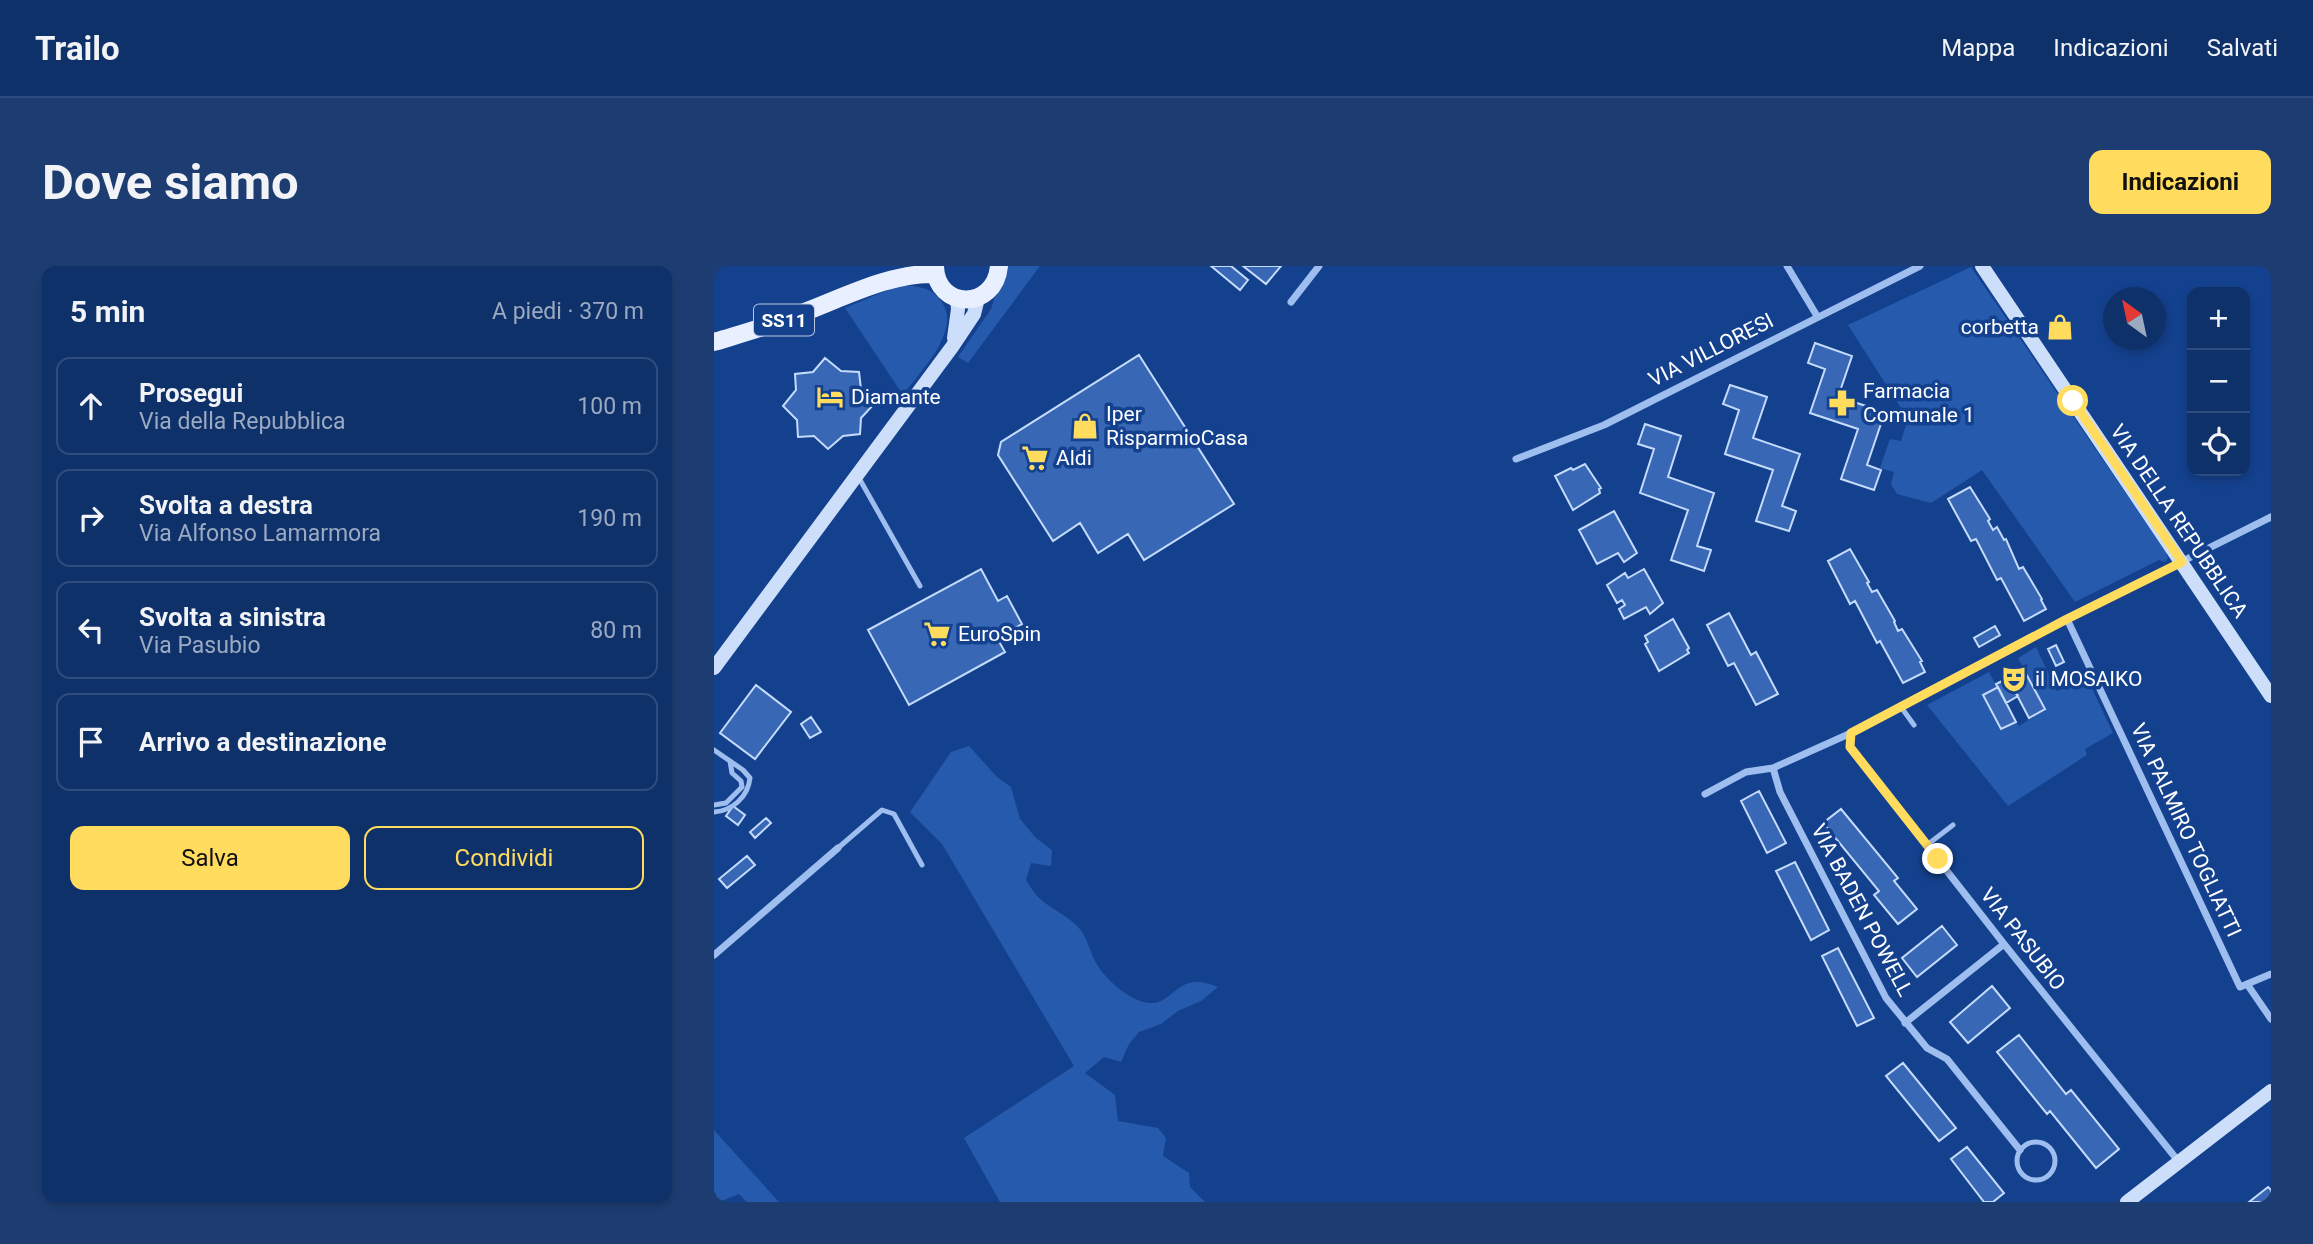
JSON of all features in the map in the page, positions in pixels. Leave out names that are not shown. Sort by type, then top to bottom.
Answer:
[{"type":"main road","points":[[957,298],[978,298],[994,285],[999,266]]},
{"type":"main road","name":"SS11","points":[[714,342],[895,279],[935,270],[943,289],[957,298]]},
{"type":"street","points":[[1291,302],[1319,266]]},
{"type":"street","points":[[1787,266],[1817,316]]},
{"type":"street","name":"VIA VILLORESI","points":[[1516,459],[1604,425],[1920,266]]},
{"type":"street","name":"VIA DELLA REPUBBLICA","points":[[1982,266],[2271,696]]},
{"type":"street","points":[[952,347],[957,326],[957,298]]},
{"type":"street","points":[[714,668],[952,347],[974,314],[978,298]]},
{"type":"street","points":[[1705,794],[1746,772],[1773,768],[1851,733],[2067,619],[2271,517]]},
{"type":"street","name":"VIA PALMIRO TOGLIATTI","points":[[2067,619],[2240,987],[2248,984]]},
{"type":"street","name":"VIA PASUBIO","points":[[1851,733],[1850,747],[2179,1162]]},
{"type":"street","name":"VIA BADEN POWELL","points":[[1773,768],[1780,792],[1886,999],[1927,1048],[1947,1059],[2020,1150]]},
{"type":"street","points":[[714,955],[838,848]]},
{"type":"street","points":[[1905,1023],[2004,944]]},
{"type":"street","points":[[2271,974],[2248,984],[2271,1018]]},
{"type":"street","points":[[2127,1202],[2271,1091]]},
{"type":"lane","points":[[856,476],[861,479],[920,586]]},
{"type":"lane","points":[[1901,707],[1914,725]]},
{"type":"lane","points":[[714,750],[750,778],[749,788],[738,802],[725,811],[714,812]]},
{"type":"lane","points":[[714,805],[726,803],[741,787],[741,780],[732,773],[730,761]]},
{"type":"lane","points":[[838,848],[882,810],[894,814],[922,865]]},
{"type":"lane","points":[[1927,845],[1953,825]]},
{"type":"lane","points":[[2033,1142],[2049,1147],[2055,1159],[2051,1172],[2039,1179],[2026,1177],[2017,1163],[2020,1150],[2033,1142]]},
{"type":"shaded area","points":[[1005,266],[1040,266],[968,363],[958,357],[991,309]]},
{"type":"shaded area","points":[[1971,267],[2166,552],[2168,558],[2165,562],[2159,560],[2075,602],[1982,470],[1931,503],[1897,494],[1891,484],[1894,472],[1880,468],[1890,439],[1901,441],[1908,419],[1848,325]]},
{"type":"shaded area","points":[[900,285],[919,287],[935,294],[947,315],[946,327],[936,351],[903,395],[845,308]]},
{"type":"shaded area","points":[[2036,647],[2057,691],[2086,676],[2113,733],[2085,749],[2087,755],[2008,806],[1927,705],[1989,672],[1997,687],[1983,695],[2001,729],[2016,722],[2019,726],[2045,710],[2018,658]]},
{"type":"shaded area","points":[[969,746],[997,777],[1011,787],[1020,819],[1036,838],[1052,850],[1051,866],[1031,863],[1026,880],[1039,898],[1081,931],[1095,961],[1111,981],[1134,998],[1149,1003],[1165,999],[1193,982],[1218,987],[1201,1001],[1178,1011],[1161,1024],[1139,1032],[1129,1044],[1121,1062],[1104,1057],[1085,1073],[1115,1095],[1118,1121],[1158,1128],[1166,1138],[1163,1156],[1189,1173],[1190,1187],[1205,1202],[1000,1202],[964,1138],[1074,1066],[942,844],[910,812],[951,752]]},
{"type":"shaded area","points":[[714,1130],[779,1202],[747,1202],[739,1194],[719,1202],[714,1198]]},
{"type":"building","points":[[1211,266],[1231,266],[1248,280],[1240,290]]},
{"type":"building","points":[[1243,266],[1281,266],[1266,284]]},
{"type":"building","points":[[1815,343],[1852,356],[1838,397],[1885,412],[1867,465],[1881,470],[1874,490],[1841,479],[1858,429],[1810,413],[1825,369],[1808,363]]},
{"type":"building","points":[[1139,355],[1234,504],[1144,560],[1128,534],[1098,553],[1080,523],[1053,541],[998,455],[1001,442]]},
{"type":"building","name":"Diamante","points":[[825,358],[841,371],[859,372],[861,389],[875,403],[861,418],[860,434],[843,436],[828,449],[814,436],[798,437],[797,420],[783,406],[796,390],[795,374],[813,372]]},
{"type":"building","points":[[1730,385],[1767,397],[1753,438],[1800,454],[1782,506],[1796,511],[1789,531],[1756,521],[1773,470],[1725,454],[1739,410],[1723,404]]},
{"type":"building","points":[[1645,424],[1681,436],[1668,477],[1714,493],[1697,546],[1711,550],[1704,571],[1671,560],[1688,510],[1640,493],[1654,449],[1638,444]]},
{"type":"building","points":[[1585,464],[1601,488],[1600,493],[1573,510],[1555,476]]},
{"type":"building","points":[[1970,487],[1990,519],[1988,521],[1993,530],[1997,527],[2004,540],[2006,539],[2019,569],[2023,567],[2042,599],[2046,609],[2024,621],[2001,578],[1997,580],[1976,539],[1971,541],[1948,499]]},
{"type":"building","points":[[1614,511],[1637,553],[1624,562],[1618,553],[1597,564],[1579,530]]},
{"type":"building","points":[[1850,549],[1872,592],[1877,590],[1898,631],[1902,629],[1922,661],[1920,662],[1925,672],[1903,683],[1880,641],[1877,643],[1855,601],[1850,604],[1828,561]]},
{"type":"building","name":"EuroSpin","points":[[981,569],[998,601],[1007,596],[1022,624],[997,638],[1005,652],[909,705],[868,630]]},
{"type":"building","points":[[1644,569],[1663,603],[1650,614],[1646,607],[1624,619],[1619,609],[1625,605],[1622,600],[1617,603],[1607,585],[1625,573],[1628,578]]},
{"type":"building","points":[[1729,613],[1751,655],[1756,652],[1778,694],[1756,705],[1734,663],[1728,666],[1707,625]]},
{"type":"building","points":[[1673,619],[1689,648],[1689,653],[1659,671],[1645,644],[1648,642],[1645,636]]},
{"type":"building","points":[[1995,626],[2000,635],[1979,647],[1974,638]]},
{"type":"building","points":[[2056,645],[2064,662],[2056,666],[2048,649]]},
{"type":"building","points":[[2024,670],[2045,709],[2029,718],[2008,678]]},
{"type":"building","points":[[2008,678],[2018,696],[2006,703],[1996,684]]},
{"type":"building","points":[[756,685],[791,712],[755,759],[720,733]]},
{"type":"building","points":[[1998,687],[2016,722],[2001,729],[1983,695]]},
{"type":"building","points":[[811,717],[821,732],[810,738],[801,724]]},
{"type":"building","points":[[1759,791],[1786,843],[1767,853],[1741,801]]},
{"type":"building","points":[[733,806],[745,815],[738,825],[726,816]]},
{"type":"building","points":[[1841,809],[1898,878],[1894,881],[1917,909],[1898,924],[1874,895],[1879,891],[1823,823]]},
{"type":"building","points":[[766,818],[771,823],[755,838],[750,832]]},
{"type":"building","points":[[747,856],[755,865],[727,888],[719,879]]},
{"type":"building","points":[[1795,862],[1829,930],[1811,940],[1776,871]]},
{"type":"building","points":[[1942,926],[1957,945],[1917,977],[1902,958]]},
{"type":"building","points":[[1838,948],[1874,1018],[1857,1026],[1822,956]]},
{"type":"building","points":[[1992,986],[2010,1008],[1968,1043],[1950,1022]]},
{"type":"building","points":[[2019,1035],[2066,1094],[2071,1090],[2119,1149],[2096,1168],[2050,1111],[2047,1114],[1997,1052]]},
{"type":"building","points":[[1903,1063],[1956,1128],[1939,1141],[1886,1076]]},
{"type":"building","points":[[1967,1147],[2004,1193],[1993,1202],[1984,1202],[1951,1159]]},
{"type":"building","points":[[2268,1187],[2271,1190],[2271,1202],[2249,1202]]},
{"type":"place","name":"corbetta","points":[[2060,327]]},
{"type":"place","name":"Diamante","points":[[830,397]]},
{"type":"place","name":"Farmacia Comunale 1","points":[[1842,403]]},
{"type":"place","name":"Iper RisparmioCasa","points":[[1085,426]]},
{"type":"place","name":"Aldi","points":[[1035,458]]},
{"type":"place","name":"EuroSpin","points":[[937,634]]},
{"type":"place","name":"il MOSAIKO","points":[[2014,679]]},
{"type":"route","points":[[1938,859],[1850,747],[1851,733],[2067,619],[2182,562],[2073,401]]}]
